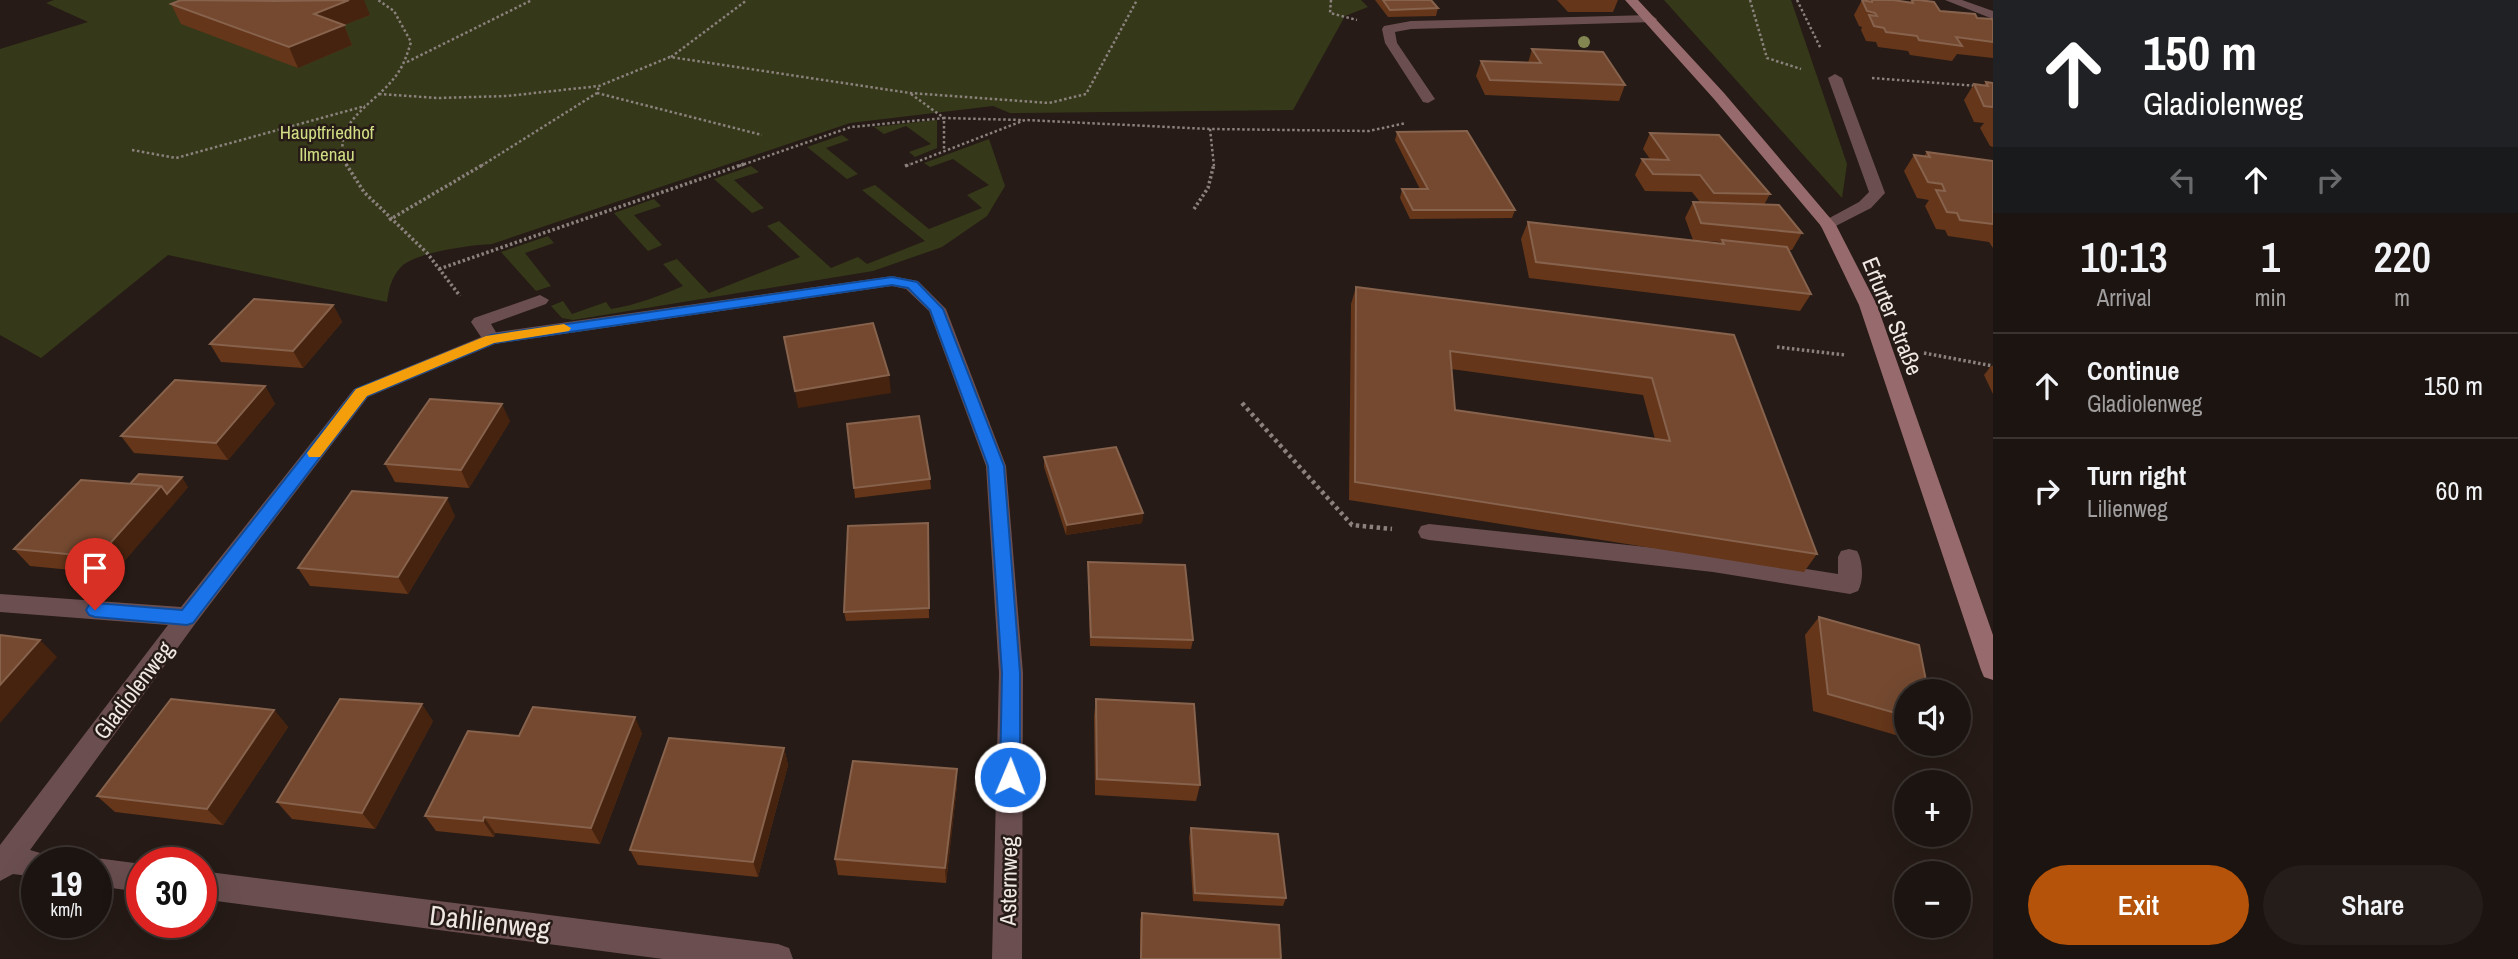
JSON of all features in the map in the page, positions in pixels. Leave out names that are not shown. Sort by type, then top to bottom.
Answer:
[{"type":"main road","name":"Erfurter Straße","points":[[1631,0],[1651,19],[1828,226],[1868,305],[1993,670]]},
{"type":"street","points":[[1951,0],[1993,15]]},
{"type":"street","points":[[1429,99],[1391,43],[1388,29],[1411,25],[1651,19]]},
{"type":"street","points":[[1828,226],[1865,205],[1877,193],[1835,78]]},
{"type":"street","name":"Asternweg","points":[[486,331],[892,281],[912,285],[937,309],[996,466],[1011,673],[1007,959]]},
{"type":"street","points":[[486,331],[540,300]]},
{"type":"street","name":"Gladiolenweg","points":[[3,864],[187,618],[362,393],[486,331]]},
{"type":"street","points":[[1429,532],[1713,563],[1850,585],[1849,557]]},
{"type":"street","points":[[0,603],[187,618]]},
{"type":"street","points":[[3,864],[21,864]]},
{"type":"street","name":"Dahlienweg","points":[[217,887],[778,959]]},
{"type":"path","points":[[378,0],[394,11],[411,42],[407,62]]},
{"type":"path","points":[[486,331],[429,255],[389,220],[352,176],[342,162],[338,142],[348,122],[379,94],[407,62],[532,0]]},
{"type":"path","points":[[379,94],[438,98],[507,96],[599,86],[670,57],[747,0]]},
{"type":"path","points":[[670,57],[910,93],[1049,103],[1086,94],[1137,0]]},
{"type":"path","points":[[1331,0],[1330,13],[1345,16]]},
{"type":"path","points":[[1750,0],[1767,58],[1835,78]]},
{"type":"path","points":[[1797,0],[1835,78]]},
{"type":"path","points":[[1877,78],[1980,86]]},
{"type":"path","points":[[389,220],[519,143],[597,93],[599,86]]},
{"type":"path","points":[[597,93],[762,135]]},
{"type":"path","points":[[910,93],[944,118]]},
{"type":"path","points":[[439,269],[851,127],[944,118],[1210,129],[1369,131],[1429,119],[1429,99]]},
{"type":"path","points":[[132,150],[176,158],[366,105]]},
{"type":"path","points":[[944,118],[944,151]]},
{"type":"path","points":[[905,166],[1026,120]]},
{"type":"path","points":[[1194,209],[1210,188],[1217,166],[1210,129]]},
{"type":"path","points":[[1777,347],[1884,353],[1993,366]]},
{"type":"path","points":[[1242,403],[1352,525],[1429,532]]},
{"type":"green space","name":"Hauptfriedhof Ilmenau","points":[[54,0],[1361,0],[1368,7],[1345,16],[1293,110],[1010,113],[993,106],[850,123],[492,244],[418,257],[398,271],[391,283],[387,302],[168,255],[41,358],[0,335],[0,49],[88,22],[46,3]]},
{"type":"green space","points":[[1664,0],[1791,0],[1847,164],[1842,198]]},
{"type":"green space","points":[[937,120],[937,148],[915,157],[909,152],[931,144],[906,126],[884,134],[874,127]]},
{"type":"green space","points":[[842,135],[849,140],[826,148],[858,174],[847,179],[807,147]]},
{"type":"green space","points":[[989,139],[1005,186],[987,216],[942,247],[873,271],[573,320],[562,318],[551,306],[563,301],[572,314],[606,302],[611,309],[657,297],[683,286],[663,264],[677,259],[709,293],[800,257],[767,226],[779,221],[831,268],[858,257],[867,264],[925,241],[862,190],[875,185],[929,229],[982,208],[967,195],[989,185],[953,159],[930,167],[924,163]]},
{"type":"green space","points":[[751,166],[759,172],[734,180],[764,208],[752,213],[714,179]]},
{"type":"green space","points":[[654,199],[661,206],[634,215],[662,245],[648,251],[614,213]]},
{"type":"green space","points":[[548,236],[554,243],[525,253],[551,286],[536,291],[501,252]]},
{"type":"building","points":[[181,0],[349,0],[314,14],[344,25],[289,47],[171,4]]},
{"type":"building","points":[[1383,0],[1431,0],[1438,8],[1390,10]]},
{"type":"building","points":[[1862,0],[1934,2],[1940,11],[1975,14],[1977,18],[1992,19],[1993,42],[1956,37],[1962,46],[1886,32],[1884,28],[1874,26],[1869,15],[1877,16],[1867,11]]},
{"type":"building","points":[[1532,49],[1603,52],[1625,85],[1490,80],[1481,61],[1541,63]]},
{"type":"building","points":[[1986,82],[1993,83],[1993,107],[1984,106],[1974,84],[1988,86]]},
{"type":"building","points":[[1467,131],[1515,210],[1413,210],[1402,189],[1428,189],[1397,132]]},
{"type":"building","points":[[1650,133],[1719,135],[1770,194],[1714,193],[1700,175],[1653,174],[1642,159],[1669,160]]},
{"type":"building","points":[[1927,152],[1993,161],[1993,224],[1960,220],[1957,213],[1947,212],[1936,190],[1945,191],[1942,184],[1928,182],[1914,155],[1930,157]]},
{"type":"building","points":[[1693,202],[1779,205],[1802,233],[1701,223]]},
{"type":"building","points":[[1528,222],[1724,244],[1722,240],[1787,247],[1811,294],[1536,262]]},
{"type":"building","points":[[1356,287],[1734,335],[1817,554],[1355,482]],"holes":[[[1450,351],[1652,378],[1670,441],[1455,410]]]},
{"type":"building","points":[[254,299],[333,305],[293,351],[210,344]]},
{"type":"building","points":[[873,323],[889,375],[795,391],[784,337]]},
{"type":"building","points":[[175,380],[265,386],[216,443],[121,436]]},
{"type":"building","points":[[430,399],[502,404],[461,470],[385,464]]},
{"type":"building","points":[[919,416],[930,479],[854,488],[847,424]]},
{"type":"building","points":[[1116,447],[1143,513],[1067,525],[1044,457]]},
{"type":"building","points":[[139,474],[182,477],[167,494],[161,486],[130,484]]},
{"type":"building","points":[[81,480],[161,486],[98,557],[14,549]]},
{"type":"building","points":[[352,491],[447,498],[398,577],[298,568]]},
{"type":"building","points":[[928,523],[929,608],[844,612],[848,526]]},
{"type":"building","points":[[1088,562],[1185,565],[1193,640],[1091,637]]},
{"type":"building","points":[[1819,617],[1919,645],[1926,679],[1894,679],[1894,713],[1828,694]]},
{"type":"building","points":[[0,635],[40,640],[0,685]]},
{"type":"building","points":[[171,699],[274,710],[207,809],[97,796]]},
{"type":"building","points":[[340,699],[422,704],[362,813],[277,802]]},
{"type":"building","points":[[1096,699],[1194,704],[1200,785],[1097,779]]},
{"type":"building","points":[[533,707],[635,717],[591,828],[484,817],[483,821],[425,816],[468,731],[519,736]]},
{"type":"building","points":[[669,738],[784,748],[753,862],[630,850]]},
{"type":"building","points":[[853,761],[957,769],[945,868],[835,859]]},
{"type":"building","points":[[1191,828],[1278,834],[1286,898],[1195,893]]},
{"type":"building","points":[[1142,913],[1279,925],[1281,959],[1141,959]]},
{"type":"slow traffic","points":[[314,453],[362,393],[491,339],[564,328]]},
{"type":"route","points":[[95,610],[187,618],[362,393],[491,339],[892,281],[912,285],[937,309],[996,466],[1011,673],[1010,777]]}]
